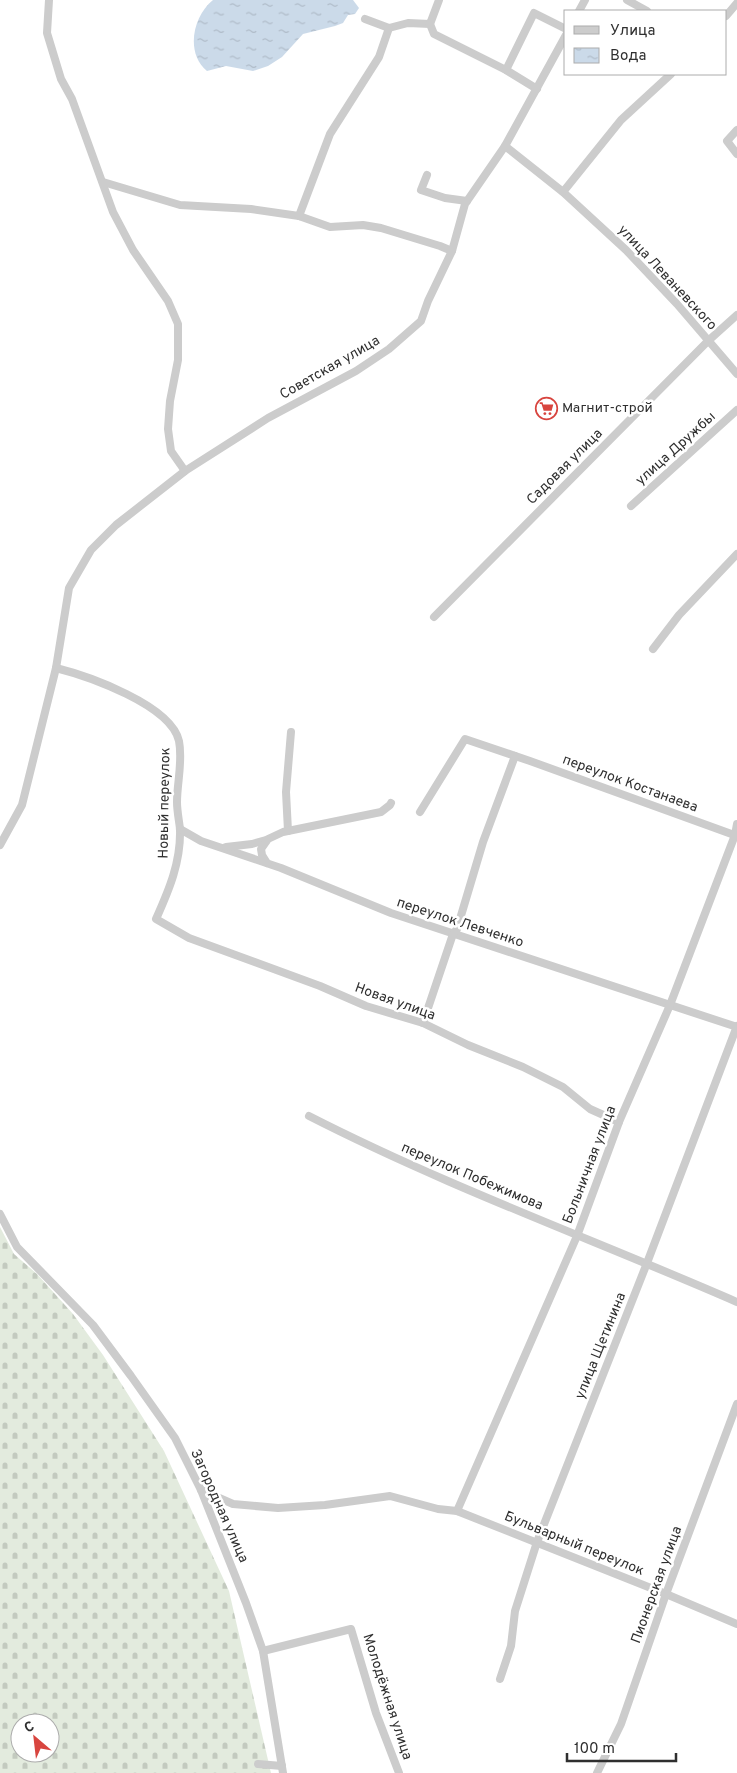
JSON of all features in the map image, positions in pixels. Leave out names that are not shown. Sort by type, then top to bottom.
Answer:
[{"type":"street","points":[[49,0],[47,33],[61,79],[72,100],[113,212],[133,250],[168,301],[178,324],[178,360],[170,402],[168,429],[171,451],[185,471]]},
{"type":"street","points":[[439,0],[430,24],[434,34],[506,70],[537,89]]},
{"type":"street","points":[[627,0],[645,10]]},
{"type":"street","points":[[727,15],[737,3]]},
{"type":"street","points":[[506,70],[534,14],[564,29]]},
{"type":"street","points":[[365,19],[389,28],[408,23],[430,24]]},
{"type":"street","points":[[299,216],[330,134],[379,57],[389,28]]},
{"type":"street","name":"Советская улица","points":[[56,668],[69,588],[91,550],[116,525],[185,471],[268,418],[356,371],[389,350],[421,321],[428,301],[452,251],[468,201],[505,146],[564,39]]},
{"type":"street","points":[[563,192],[621,120],[670,75]]},
{"type":"street","points":[[737,130],[727,141],[737,154]]},
{"type":"street","name":"улица Леваневского","points":[[505,146],[563,192],[626,250],[677,304],[737,374]]},
{"type":"street","points":[[427,175],[422,190],[445,198],[468,201]]},
{"type":"street","points":[[103,182],[180,205],[251,209],[299,216],[330,227],[364,225],[382,228],[452,251]]},
{"type":"street","name":"Садовая улица","points":[[434,617],[737,314]]},
{"type":"street","name":"улица Дружбы","points":[[631,506],[737,410]]},
{"type":"street","points":[[654,649],[679,614],[737,554]]},
{"type":"street","points":[[0,845],[22,805],[56,668]]},
{"type":"street","name":"Новый переулок","points":[[56,668],[79,674],[109,686],[149,706],[168,721],[179,740],[180,760],[177,812],[180,828],[177,866],[156,919]]},
{"type":"street","points":[[288,831],[286,792],[291,732]]},
{"type":"street","name":"переулок Костанаева","points":[[420,812],[465,739],[736,835]]},
{"type":"street","points":[[423,1023],[452,934],[457,928],[483,842],[515,756]]},
{"type":"street","points":[[222,847],[252,844],[288,831],[369,815],[387,808],[390,806],[390,803]]},
{"type":"street","name":"Больничная улица","points":[[457,1511],[577,1236],[619,1122],[670,1006],[736,835],[737,824]]},
{"type":"street","name":"переулок Левченко","points":[[180,828],[201,841],[267,863],[391,913],[737,1027]]},
{"type":"street","points":[[267,863],[261,849],[268,839]]},
{"type":"street","name":"Новая улица","points":[[156,919],[189,938],[320,986],[366,1006],[423,1023],[468,1046],[523,1067],[564,1087],[590,1109],[619,1122]]},
{"type":"street","name":"улица Щетинина","points":[[500,1679],[511,1646],[515,1611],[537,1542],[647,1263],[737,1027]]},
{"type":"street","name":"переулок Побежимова","points":[[309,1116],[356,1140],[577,1236],[647,1263],[737,1302]]},
{"type":"street","name":"Загородная улица","points":[[0,1214],[18,1247],[93,1325],[175,1438],[201,1490],[246,1603],[262,1651],[283,1769]]},
{"type":"street","name":"Пионерская улица","points":[[598,1773],[621,1724],[666,1594],[737,1404]]},
{"type":"street","name":"Бульварный переулок","points":[[201,1490],[232,1504],[278,1508],[325,1505],[390,1496],[438,1509],[457,1511],[737,1624]]},
{"type":"street","name":"Молодёжная улица","points":[[262,1651],[351,1629],[376,1713],[399,1773]]},
{"type":"street","points":[[258,1764],[283,1769]]},
{"type":"green space","points":[[0,1227],[14,1254],[37,1274],[73,1314],[103,1355],[164,1451],[229,1591],[271,1773],[0,1773]]},
{"type":"water","points":[[213,0],[353,0],[359,8],[355,14],[348,15],[343,23],[303,34],[282,57],[268,66],[253,71],[226,66],[207,71],[196,55],[194,35],[201,15]]},
{"type":"place","name":"Магнит-строй","points":[[546,408]]}]
